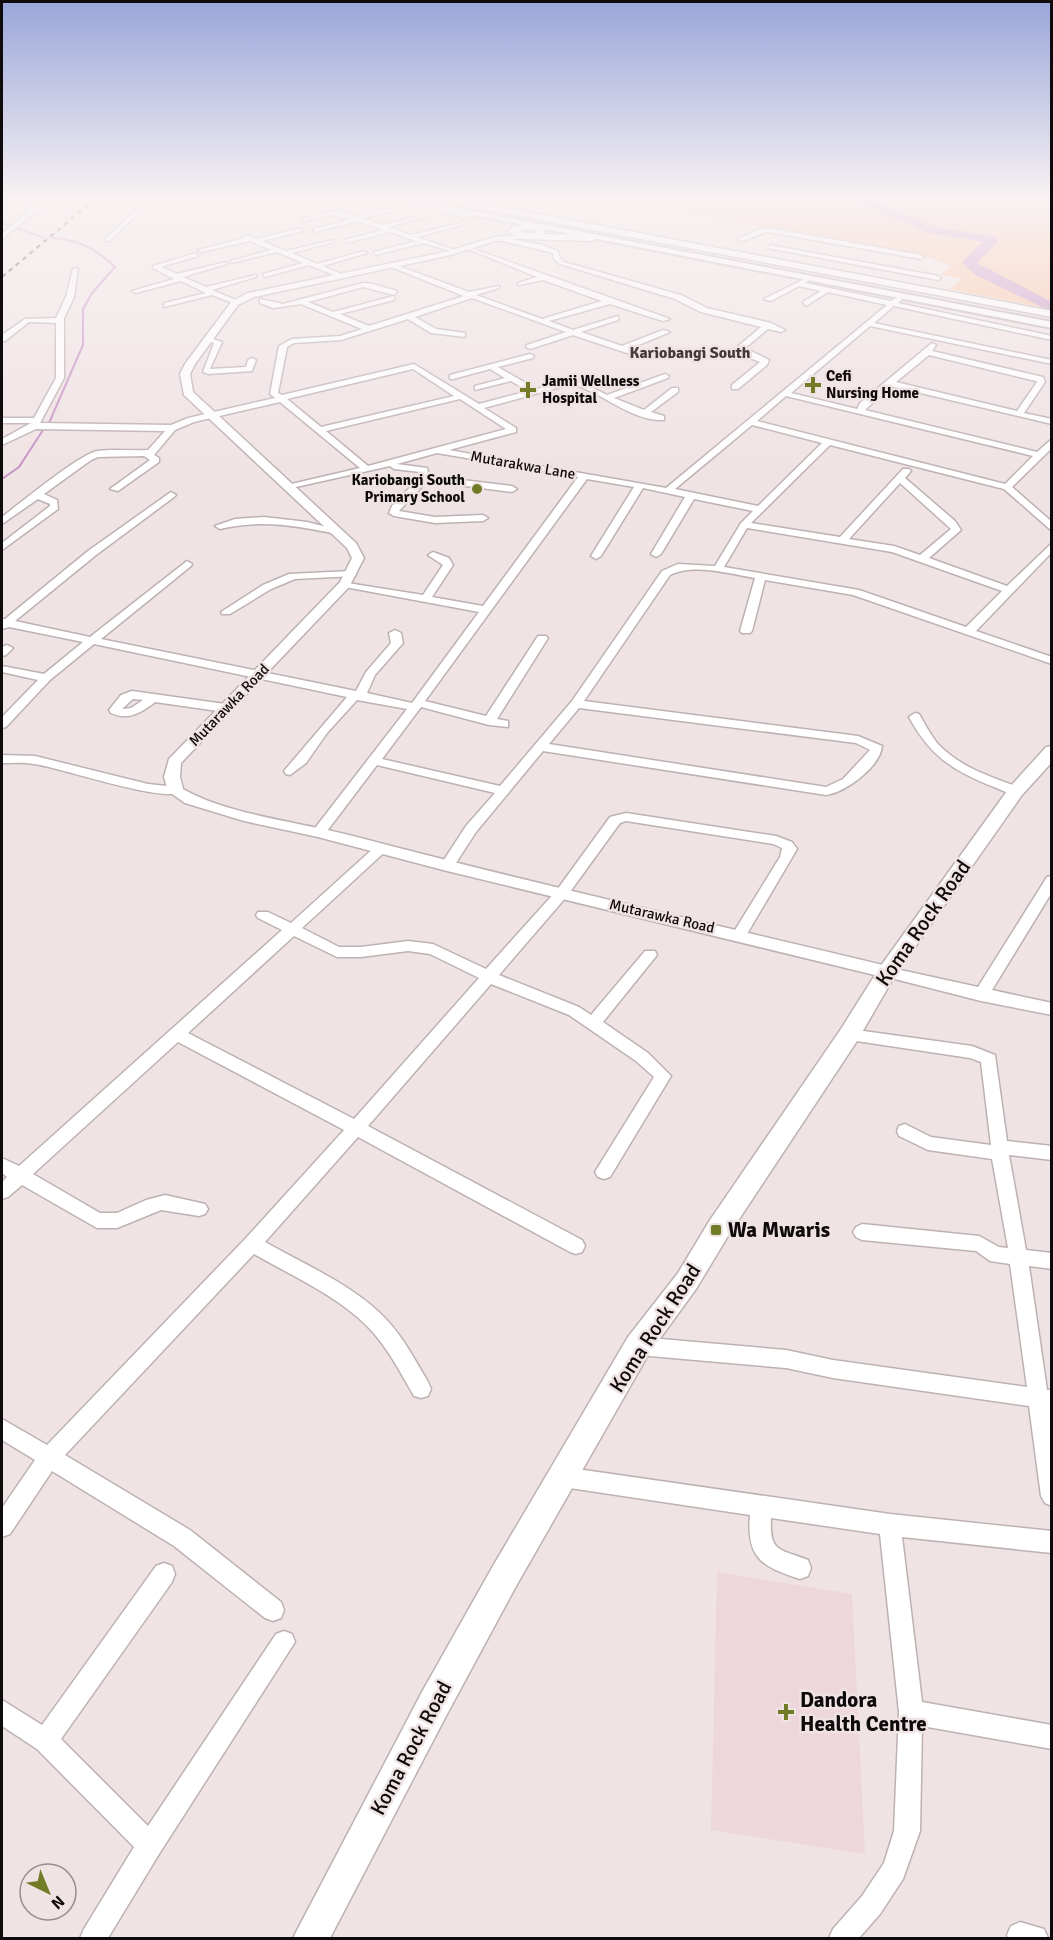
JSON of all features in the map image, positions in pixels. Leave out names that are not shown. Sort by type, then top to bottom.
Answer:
[{"type":"main road","points":[[845,291],[896,301],[1051,320]]},
{"type":"main road","points":[[874,291],[1029,321],[1051,320]]},
{"type":"main road","points":[[920,291],[934,293]]},
{"type":"main road","points":[[922,291],[1051,320]]},
{"type":"main road","name":"Koma Rock Road","points":[[311,1938],[434,1704],[504,1577],[638,1346],[687,1281],[719,1228],[849,1035],[887,972],[948,890],[1016,791],[1052,751]]},
{"type":"street","points":[[2,442],[36,423],[60,378],[60,321],[71,291]]},
{"type":"street","points":[[206,291],[236,303]]},
{"type":"street","points":[[267,291],[236,303],[207,339],[190,364],[185,382],[188,393],[356,549],[358,558],[348,579]]},
{"type":"street","points":[[263,301],[277,306],[342,291]]},
{"type":"street","points":[[333,314],[393,295],[383,291]]},
{"type":"street","points":[[457,291],[636,354]]},
{"type":"street","points":[[367,469],[274,394],[285,344],[335,339],[410,317],[485,291]]},
{"type":"street","points":[[576,291],[666,320]]},
{"type":"street","points":[[656,291],[678,297],[704,310],[781,330]]},
{"type":"street","points":[[768,299],[785,291]]},
{"type":"street","points":[[806,304],[826,291]]},
{"type":"street","points":[[830,291],[896,301],[1052,338]]},
{"type":"street","points":[[167,305],[213,293]]},
{"type":"street","points":[[301,301],[369,329]]},
{"type":"street","points":[[669,490],[896,301]]},
{"type":"street","points":[[542,321],[608,302]]},
{"type":"street","points":[[410,317],[434,331],[462,335]]},
{"type":"street","points":[[380,318],[391,323]]},
{"type":"street","points":[[453,377],[530,352],[615,318]]},
{"type":"street","points":[[2,339],[26,319],[60,321]]},
{"type":"street","points":[[869,324],[1052,362]]},
{"type":"street","points":[[735,387],[764,363],[765,360],[744,352],[740,348],[768,325]]},
{"type":"street","points":[[622,349],[666,332]]},
{"type":"street","points":[[207,339],[218,342],[206,369],[209,372],[249,369],[252,360]]},
{"type":"street","points":[[860,411],[863,405],[941,339]]},
{"type":"street","points":[[927,352],[1040,379],[1041,382],[1018,414]]},
{"type":"street","points":[[2,420],[172,428],[191,420],[282,399],[295,393],[411,366],[420,368],[513,430],[439,450]]},
{"type":"street","points":[[491,366],[534,391]]},
{"type":"street","points":[[606,398],[665,376]]},
{"type":"street","points":[[478,388],[513,378]]},
{"type":"street","points":[[477,407],[576,382],[606,398],[644,414],[661,418]]},
{"type":"street","points":[[889,383],[1052,422]]},
{"type":"street","points":[[644,414],[675,390]]},
{"type":"street","points":[[786,394],[1038,455]]},
{"type":"street","points":[[319,430],[463,396]]},
{"type":"street","points":[[752,422],[1007,487],[1052,528]]},
{"type":"street","points":[[2,521],[92,455],[147,454],[155,451],[172,428]]},
{"type":"street","points":[[718,569],[744,525],[758,508],[828,442]]},
{"type":"street","points":[[1007,487],[1052,442]]},
{"type":"street","name":"Mutarakwa Lane","points":[[290,487],[439,450],[758,508]]},
{"type":"street","points":[[115,489],[156,460],[147,454]]},
{"type":"street","points":[[843,540],[913,464]]},
{"type":"street","points":[[382,465],[423,470],[425,478]]},
{"type":"street","points":[[319,832],[416,705],[584,476]]},
{"type":"street","points":[[425,478],[512,489]]},
{"type":"street","points":[[425,478],[395,508],[394,513],[435,520],[483,518]]},
{"type":"street","points":[[900,479],[952,523],[956,530],[924,558]]},
{"type":"street","points":[[596,556],[640,485]]},
{"type":"street","points":[[2,547],[55,507],[54,502],[37,495]]},
{"type":"street","points":[[3,624],[92,553],[171,495]]},
{"type":"street","points":[[656,554],[691,495]]},
{"type":"street","points":[[220,526],[239,520],[254,519],[337,531]]},
{"type":"street","points":[[744,525],[894,549],[1010,590]]},
{"type":"street","points":[[969,631],[1049,552]]},
{"type":"street","points":[[426,598],[448,565],[445,560],[433,555]]},
{"type":"street","points":[[2,724],[46,678],[187,564]]},
{"type":"street","points":[[447,866],[471,829],[497,796],[505,791],[576,704],[668,570],[684,566],[718,569],[855,592],[1052,661]]},
{"type":"street","points":[[226,612],[267,587],[293,576],[348,579],[486,610]]},
{"type":"street","points":[[746,631],[761,576]]},
{"type":"street","name":"Mutarawka Road","points":[[348,579],[174,762],[172,777],[176,791],[191,800],[244,816],[319,832],[447,866],[887,972]]},
{"type":"street","points":[[3,624],[95,640],[357,696],[416,705],[504,724]]},
{"type":"street","points":[[290,771],[302,760],[323,730],[357,696],[370,674],[398,643],[395,633]]},
{"type":"street","points":[[489,721],[542,638]]},
{"type":"street","points":[[2,682],[7,671],[46,678]]},
{"type":"street","points":[[152,698],[225,708]]},
{"type":"street","points":[[542,747],[831,791],[844,784],[876,750],[876,746],[872,743],[858,740],[576,704]]},
{"type":"street","points":[[915,717],[933,748],[949,762],[1016,791]]},
{"type":"street","points":[[2,759],[35,760],[148,788],[176,791]]},
{"type":"street","points":[[374,761],[505,791]]},
{"type":"street","points":[[2,1526],[49,1457],[252,1244],[355,1129],[562,893],[611,825],[620,817],[782,842],[790,849],[739,935]]},
{"type":"street","points":[[2,1192],[381,849]]},
{"type":"street","points":[[981,995],[1052,880]]},
{"type":"street","points":[[263,915],[337,952],[408,946],[426,947],[489,977],[574,1011],[594,1022],[663,1076],[604,1172]]},
{"type":"street","points":[[594,1022],[650,955]]},
{"type":"street","points":[[887,972],[981,995],[1052,1009]]},
{"type":"street","points":[[176,1035],[475,1190],[576,1246]]},
{"type":"street","points":[[849,1035],[985,1055],[992,1065],[1001,1150],[1045,1399],[1052,1496]]},
{"type":"street","points":[[905,1131],[928,1143],[1052,1153]]},
{"type":"street","points":[[2,1165],[97,1220],[108,1222],[130,1217],[160,1203],[199,1209]]},
{"type":"street","points":[[862,1232],[979,1244],[996,1255],[1052,1261]]},
{"type":"street","points":[[252,1244],[342,1296],[372,1318],[394,1343],[422,1389]]},
{"type":"street","points":[[638,1346],[786,1359],[833,1369],[1045,1399]]},
{"type":"street","points":[[2,1429],[182,1538],[273,1610]]},
{"type":"street","points":[[563,1477],[890,1525],[1052,1542]]},
{"type":"street","points":[[761,1506],[758,1536],[762,1549],[773,1560],[800,1568]]},
{"type":"street","points":[[842,1938],[871,1905],[894,1870],[907,1831],[911,1712],[890,1525]]},
{"type":"street","points":[[45,1741],[164,1574]]},
{"type":"street","points":[[93,1938],[150,1845],[284,1642]]},
{"type":"street","points":[[2,1712],[45,1741],[150,1845]]},
{"type":"street","points":[[911,1712],[1052,1737]]},
{"type":"shaded area","points":[[957,291],[1051,291],[1051,309]]},
{"type":"shaded area","name":"Dandora Health Centre","points":[[717,1572],[852,1594],[865,1854],[711,1830]]},
{"type":"waterway","points":[[49,423],[83,345],[83,309],[94,291]]},
{"type":"waterway","points":[[1021,291],[1052,308]]},
{"type":"waterway","points":[[2,479],[19,467],[43,430]]},
{"type":"place","name":"Cefi Nursing Home","points":[[813,385]]},
{"type":"place","name":"Jamii Wellness Hospital","points":[[528,390]]},
{"type":"place","name":"Kariobangi South Primary School","points":[[477,489]]},
{"type":"place","name":"Wa Mwaris","points":[[716,1230]]},
{"type":"place","name":"Dandora Health Centre","points":[[786,1712]]},
{"type":"district","name":"Kariobangi South","points":[[690,352]]}]
